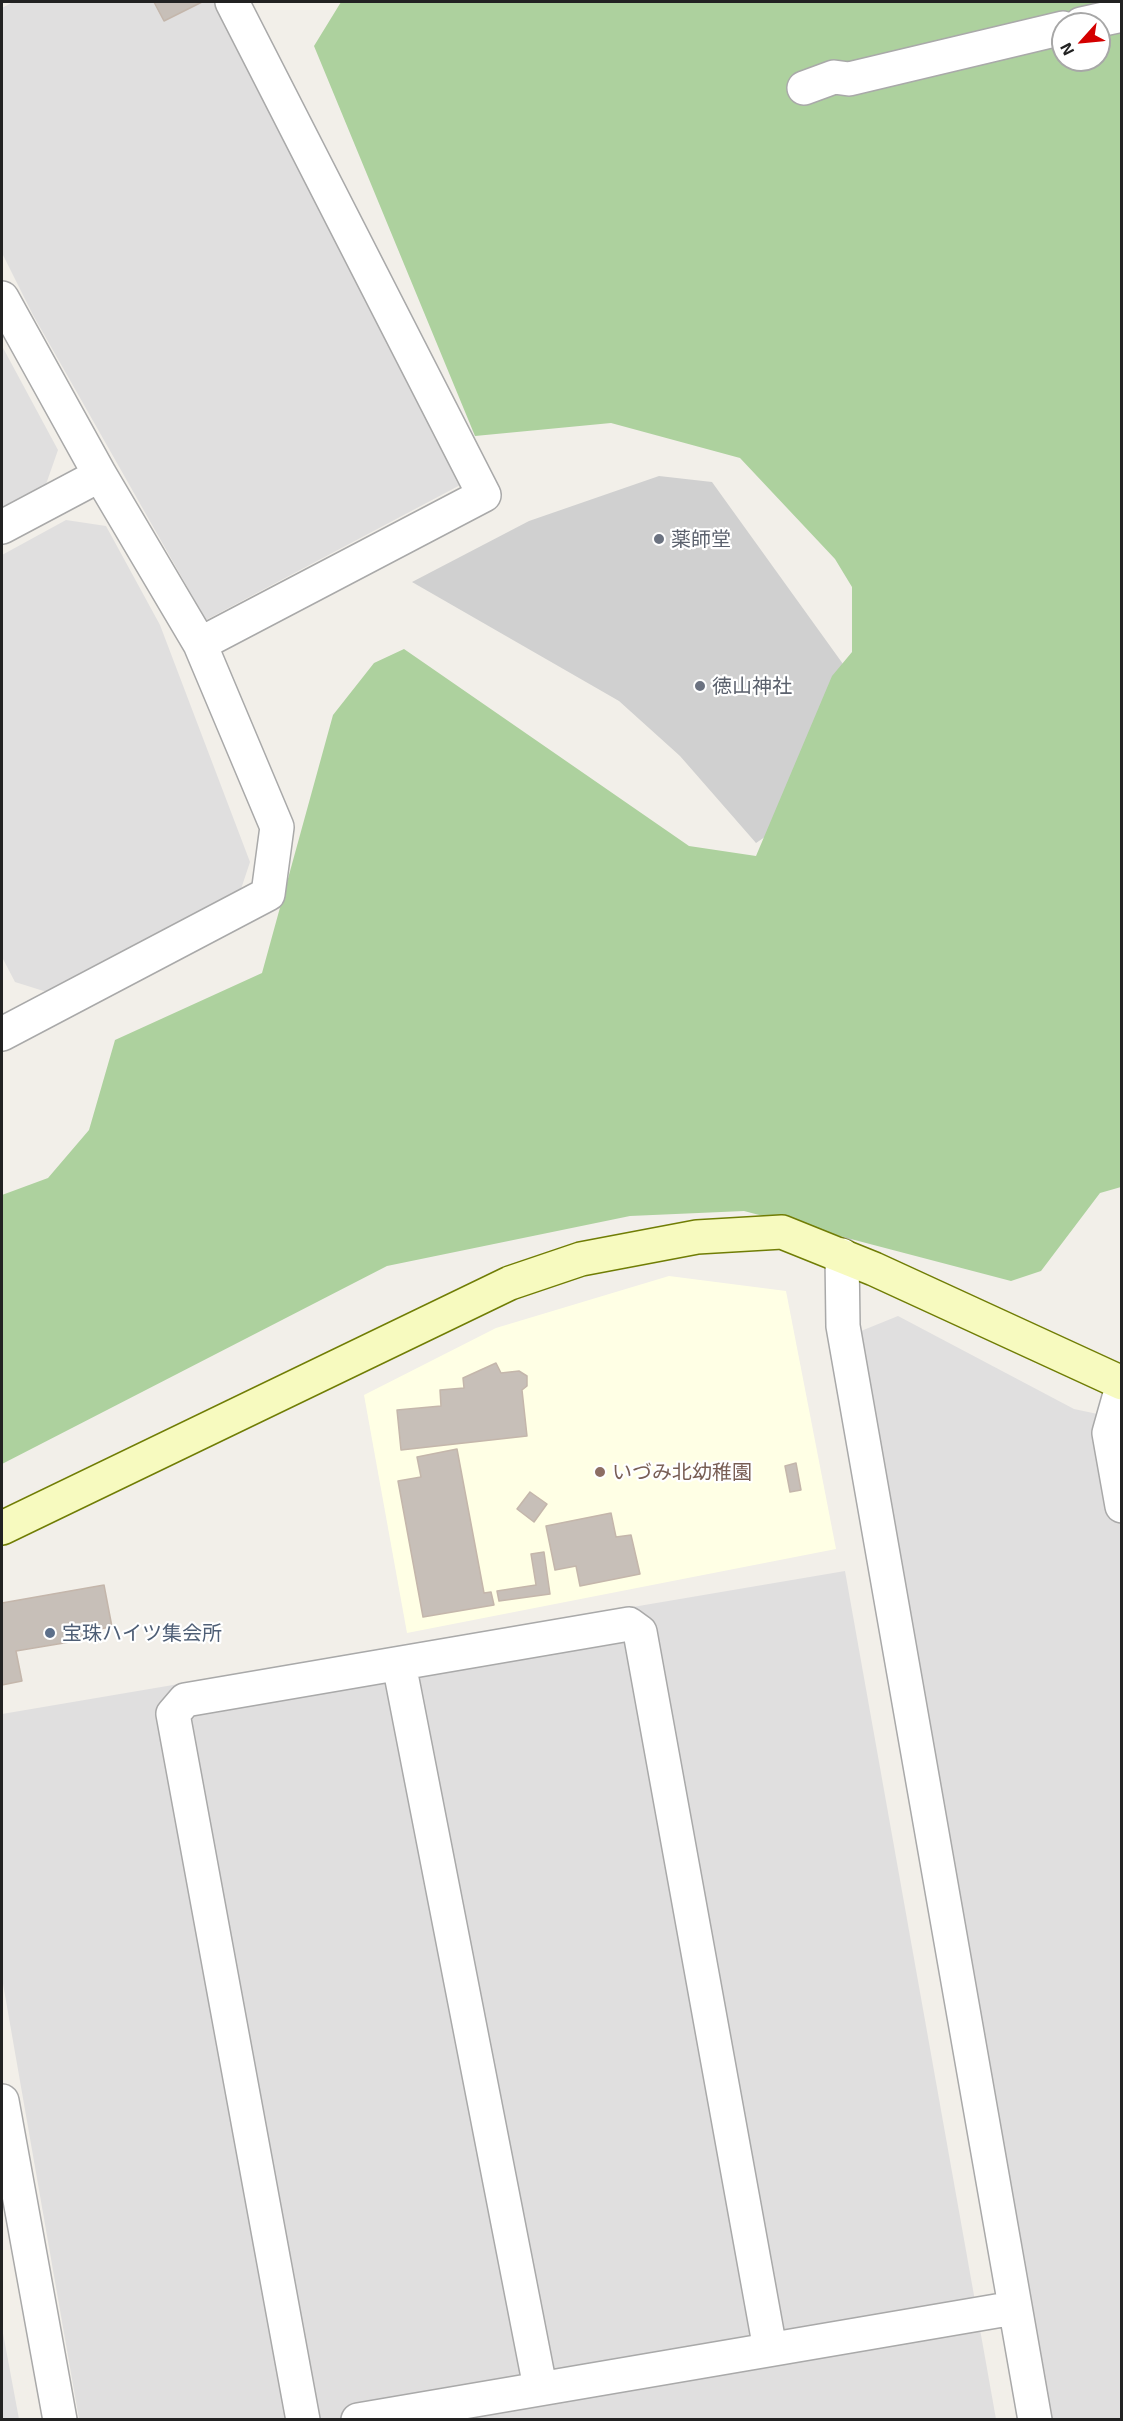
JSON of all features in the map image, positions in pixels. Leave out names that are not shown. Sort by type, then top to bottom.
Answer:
[{"type":"street","points":[[200,644],[484,495],[232,2]]},
{"type":"street","points":[[804,88],[834,77],[849,79],[1051,31]]},
{"type":"street","points":[[2,298],[100,475],[200,644],[277,827],[268,894],[6,1021]]},
{"type":"street","points":[[2,526],[100,475]]},
{"type":"street","points":[[2,1528],[510,1283],[581,1259],[697,1237],[782,1232],[842,1255],[1122,1385],[1109,1433],[1122,1506]]},
{"type":"street","points":[[842,1255],[843,1326],[1035,2420]]},
{"type":"street","points":[[303,2420],[174,1714],[185,1700],[629,1624],[640,1632],[770,2349]]},
{"type":"street","points":[[399,1664],[540,2387]]},
{"type":"street","points":[[2,2101],[60,2420]]},
{"type":"street","points":[[358,2420],[540,2387],[1014,2308]]},
{"type":"shaded area","points":[[13,2],[219,2],[464,483],[206,620],[33,315],[2,253],[2,8]]},
{"type":"shaded area","points":[[2,346],[58,450],[44,490],[2,511]]},
{"type":"shaded area","points":[[659,476],[712,482],[861,689],[846,782],[756,843],[680,756],[619,701],[412,582],[529,521]]},
{"type":"shaded area","points":[[66,520],[106,526],[160,625],[250,862],[239,895],[50,993],[15,982],[2,957],[2,555]]},
{"type":"shaded area","name":"いづみ北幼稚園","points":[[669,1276],[786,1291],[836,1549],[407,1633],[364,1395],[496,1328]]},
{"type":"shaded area","points":[[898,1316],[1074,1409],[1121,1419],[1121,2419],[1046,2419],[861,1331]]},
{"type":"shaded area","points":[[845,1571],[996,2419],[79,2419],[2,1978],[2,1714]]},
{"type":"shaded area","points":[[2,2328],[19,2419],[2,2419]]},
{"type":"green space","points":[[341,2],[1121,2],[1121,1187],[1100,1193],[1041,1271],[1011,1281],[744,1211],[630,1216],[387,1266],[2,1464],[2,1195],[48,1178],[89,1130],[115,1040],[262,973],[333,715],[374,663],[404,649],[689,846],[756,856],[832,676],[852,652],[852,587],[835,559],[740,458],[611,423],[475,436],[314,46]]},
{"type":"building","points":[[154,2],[202,2],[164,21]]},
{"type":"building","points":[[496,1363],[501,1373],[519,1371],[527,1376],[527,1386],[522,1390],[527,1436],[401,1450],[397,1410],[441,1406],[440,1390],[464,1388],[463,1378]]},
{"type":"building","points":[[457,1449],[484,1593],[491,1592],[494,1605],[423,1617],[398,1481],[421,1477],[417,1457]]},
{"type":"building","points":[[796,1463],[801,1490],[790,1492],[785,1466]]},
{"type":"building","points":[[530,1492],[547,1504],[534,1522],[517,1509]]},
{"type":"building","points":[[611,1513],[616,1537],[631,1535],[640,1574],[580,1586],[576,1566],[555,1570],[546,1526]]},
{"type":"building","points":[[544,1552],[550,1594],[499,1601],[497,1591],[536,1585],[531,1554]]},
{"type":"building","name":"宝珠ハイツ集会所","points":[[104,1585],[112,1627],[98,1629],[100,1637],[16,1651],[22,1681],[2,1685],[2,1603]]},
{"type":"place","name":"薬師堂","points":[[659,539]]},
{"type":"place","name":"徳山神社","points":[[700,686]]},
{"type":"place","name":"いづみ北幼稚園","points":[[600,1472]]},
{"type":"place","name":"宝珠ハイツ集会所","points":[[50,1633]]}]
